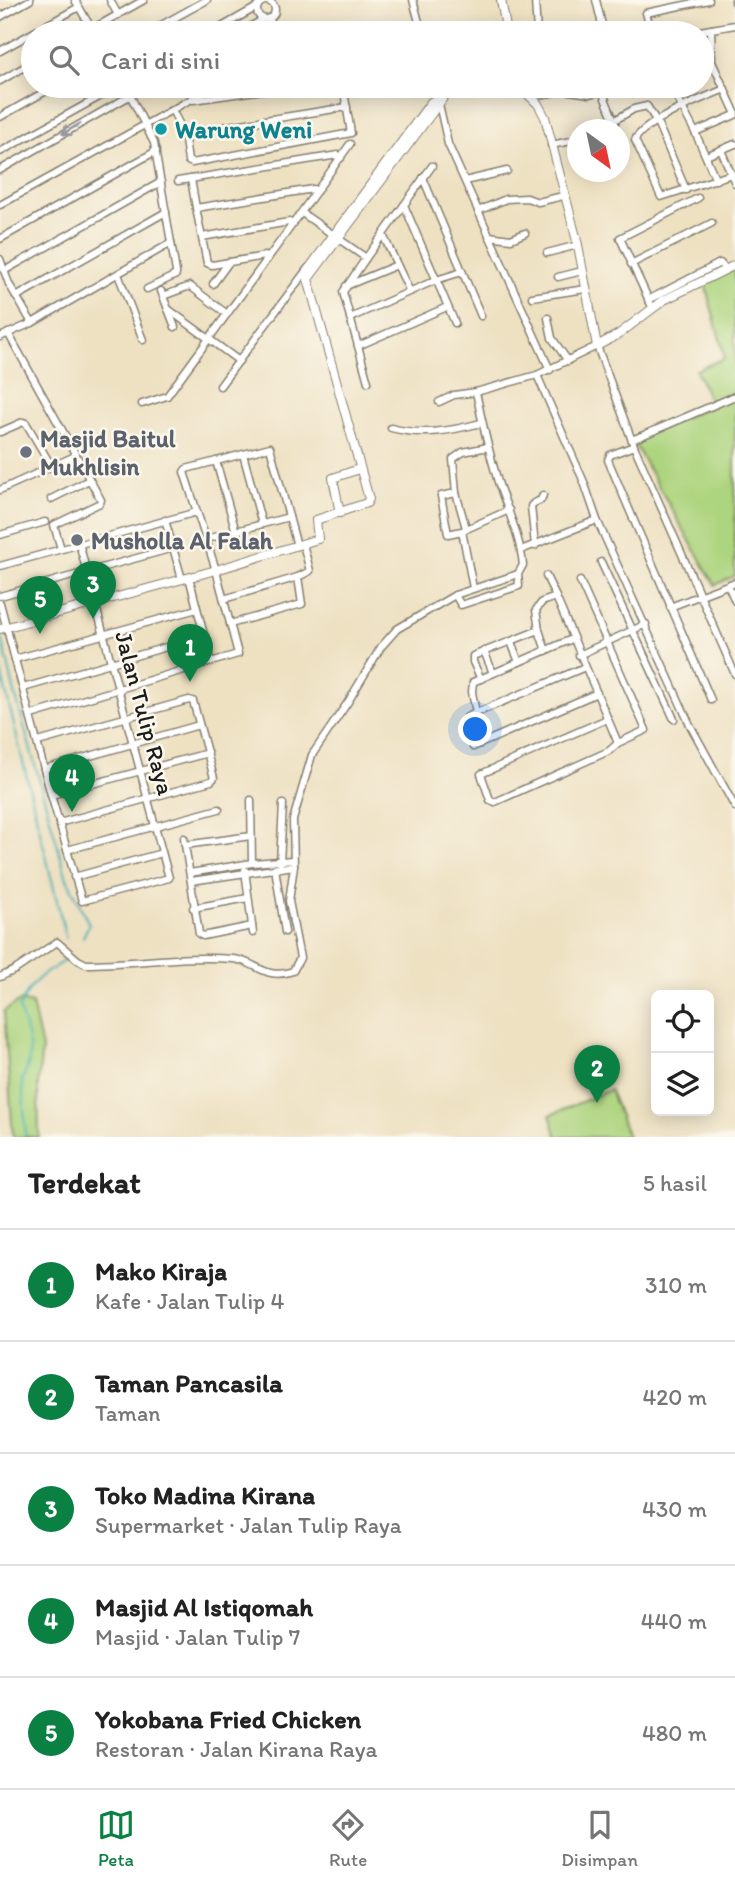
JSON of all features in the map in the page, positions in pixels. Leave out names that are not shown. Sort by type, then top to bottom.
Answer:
[{"type":"street","points":[[12,0],[17,8]]},
{"type":"street","points":[[0,17],[30,0]]},
{"type":"street","points":[[110,0],[118,15]]},
{"type":"street","points":[[108,21],[144,0]]},
{"type":"street","points":[[169,21],[207,0]]},
{"type":"street","points":[[413,0],[419,21]]},
{"type":"street","points":[[501,0],[505,21]]},
{"type":"street","points":[[536,0],[537,21]]},
{"type":"street","points":[[591,0],[596,0],[601,21]]},
{"type":"street","points":[[648,21],[646,13],[709,0]]},
{"type":"street","points":[[261,2],[257,13],[267,19]]},
{"type":"street","points":[[230,21],[261,2],[270,2],[275,8],[274,13],[263,21]]},
{"type":"street","points":[[48,21],[77,3],[85,21]]},
{"type":"street","points":[[714,28],[735,25]]},
{"type":"street","points":[[0,51],[21,38]]},
{"type":"street","points":[[695,132],[735,113],[714,66]]},
{"type":"street","points":[[0,81],[21,69]]},
{"type":"street","points":[[714,94],[725,89]]},
{"type":"street","points":[[0,117],[34,98]]},
{"type":"street","points":[[0,152],[98,98]]},
{"type":"street","points":[[0,170],[125,98]]},
{"type":"street","points":[[132,98],[146,124],[156,151],[177,274],[147,289]]},
{"type":"street","points":[[0,205],[194,98]]},
{"type":"street","points":[[190,100],[200,98]]},
{"type":"street","points":[[172,110],[184,133],[188,161],[192,163],[350,133],[352,131],[345,98]]},
{"type":"street","points":[[308,279],[425,108],[441,98],[448,144],[550,370]]},
{"type":"street","points":[[532,98],[545,117],[563,196],[578,246],[597,346],[633,443],[735,674]]},
{"type":"street","points":[[605,98],[615,119]]},
{"type":"street","points":[[676,98],[716,180]]},
{"type":"street","points":[[704,98],[657,122],[638,134],[635,141],[661,197],[732,174]]},
{"type":"street","points":[[617,119],[636,108],[647,106],[657,122],[686,190]]},
{"type":"street","points":[[184,133],[347,107]]},
{"type":"street","points":[[551,145],[567,142]]},
{"type":"street","points":[[706,156],[735,144]]},
{"type":"street","points":[[142,404],[167,396],[350,145]]},
{"type":"street","points":[[721,150],[735,183]]},
{"type":"street","points":[[0,239],[156,151]]},
{"type":"street","points":[[178,181],[338,155],[341,158]]},
{"type":"street","points":[[368,382],[343,294],[346,286],[432,166]]},
{"type":"street","points":[[465,181],[507,171]]},
{"type":"street","points":[[423,178],[481,316]]},
{"type":"street","points":[[191,179],[206,261],[222,272]]},
{"type":"street","points":[[4,271],[160,183]]},
{"type":"street","points":[[196,208],[313,189],[317,191]]},
{"type":"street","points":[[478,211],[506,199],[527,198],[538,202],[563,196]]},
{"type":"street","points":[[650,303],[620,239],[621,236],[698,198]]},
{"type":"street","points":[[404,205],[455,323]]},
{"type":"street","points":[[16,297],[166,212]]},
{"type":"street","points":[[302,213],[366,258]]},
{"type":"street","points":[[202,237],[289,222],[293,224]]},
{"type":"street","points":[[631,264],[712,223]]},
{"type":"street","points":[[489,236],[511,239],[525,233]]},
{"type":"street","points":[[383,235],[410,292]]},
{"type":"street","points":[[220,386],[309,266],[335,237]]},
{"type":"street","points":[[0,337],[32,323],[172,243]]},
{"type":"street","points":[[547,253],[578,246]]},
{"type":"street","points":[[212,265],[265,256],[268,258]]},
{"type":"street","points":[[0,258],[16,297],[32,323]]},
{"type":"street","points":[[213,284],[229,262]]},
{"type":"street","points":[[346,286],[397,265]]},
{"type":"street","points":[[439,402],[454,395],[476,392],[550,370],[619,334],[650,303],[735,265]]},
{"type":"street","points":[[4,628],[300,545],[319,538],[316,520],[367,503],[369,499],[308,279],[309,266]]},
{"type":"street","points":[[558,277],[582,271]]},
{"type":"street","points":[[350,318],[436,280],[462,272]]},
{"type":"street","points":[[118,274],[143,340]]},
{"type":"street","points":[[175,327],[162,293],[190,286],[227,314]]},
{"type":"street","points":[[532,297],[586,289]]},
{"type":"street","points":[[358,346],[447,307]]},
{"type":"street","points":[[168,309],[239,361]]},
{"type":"street","points":[[548,318],[552,338],[568,361]]},
{"type":"street","points":[[8,333],[101,500],[100,503],[54,525],[61,549]]},
{"type":"street","points":[[537,375],[584,482],[597,520],[699,744],[735,807]]},
{"type":"street","points":[[455,595],[461,605],[519,586],[518,574],[523,565],[521,550],[481,423],[476,392]]},
{"type":"street","points":[[711,700],[608,460],[610,455],[633,443],[735,397]]},
{"type":"street","points":[[0,432],[26,423],[52,467]]},
{"type":"street","points":[[391,428],[407,433],[443,432],[481,423]]},
{"type":"street","points":[[31,715],[238,654],[216,570],[184,471],[271,447],[289,517],[310,571],[224,599]]},
{"type":"street","points":[[473,588],[456,493],[453,458],[488,447]]},
{"type":"street","points":[[243,454],[262,524]]},
{"type":"street","points":[[0,490],[75,456]]},
{"type":"street","points":[[216,461],[236,532]]},
{"type":"street","points":[[340,513],[333,478],[359,469]]},
{"type":"street","points":[[51,499],[89,480]]},
{"type":"street","points":[[456,493],[442,496],[447,533],[464,530],[509,510]]},
{"type":"street","points":[[535,546],[531,506],[541,500],[543,495]]},
{"type":"street","points":[[0,566],[197,512]]},
{"type":"street","points":[[206,539],[289,517]]},
{"type":"street","points":[[165,520],[197,609],[212,662]]},
{"type":"street","points":[[521,550],[597,520]]},
{"type":"street","points":[[0,535],[45,522]]},
{"type":"street","name":"Jalan Tulip Raya","points":[[74,877],[82,901],[169,878],[128,717],[79,543]]},
{"type":"street","points":[[0,596],[173,548]]},
{"type":"street","points":[[601,562],[674,719]]},
{"type":"street","points":[[0,977],[55,943],[61,944],[78,961],[91,964],[163,958],[224,958],[239,960],[268,974],[282,975],[293,971],[300,958],[289,901],[293,863],[293,820],[312,755],[390,635],[455,595],[518,574]]},
{"type":"street","points":[[546,576],[618,743]]},
{"type":"street","points":[[230,624],[301,605],[304,601],[298,577]]},
{"type":"street","points":[[580,582],[646,730],[618,743],[609,751],[495,802],[489,798],[481,774],[607,719]]},
{"type":"street","points":[[488,583],[491,595]]},
{"type":"street","points":[[670,607],[731,583],[735,601]]},
{"type":"street","points":[[547,651],[539,630],[536,610],[542,602],[556,597]]},
{"type":"street","points":[[0,603],[4,628],[31,715],[74,877],[162,853]]},
{"type":"street","points":[[15,659],[197,609]]},
{"type":"street","points":[[579,655],[646,624]]},
{"type":"street","points":[[481,679],[472,659],[484,651],[539,630]]},
{"type":"street","points":[[23,688],[205,636]]},
{"type":"street","points":[[476,713],[472,685],[572,639]]},
{"type":"street","points":[[511,642],[519,662]]},
{"type":"street","points":[[484,651],[494,673]]},
{"type":"street","points":[[585,667],[467,717],[473,747],[597,693]]},
{"type":"street","points":[[38,742],[189,700],[193,701],[208,753],[214,778],[211,781],[59,823]]},
{"type":"street","points":[[44,769],[199,725]]},
{"type":"street","points":[[51,795],[208,753]]},
{"type":"street","points":[[251,800],[251,836],[245,873],[253,930],[201,936],[193,908],[184,841],[251,836]]},
{"type":"street","points":[[283,804],[278,866],[285,932]]},
{"type":"street","points":[[67,850],[219,809]]},
{"type":"street","points":[[190,877],[245,873],[293,863]]},
{"type":"street","points":[[190,877],[248,864],[278,866]]},
{"type":"street","points":[[193,908],[248,898]]},
{"type":"green space","points":[[735,265],[735,576],[715,585],[632,440],[712,406],[696,370],[725,358],[704,280]]},
{"type":"green space","points":[[20,1001],[32,1004],[42,1048],[38,1085],[39,1137],[13,1137],[4,1011]]},
{"type":"green space","points":[[610,1090],[628,1137],[557,1137],[550,1115]]},
{"type":"waterway","points":[[1,633],[14,690],[67,879],[89,924],[83,937]]},
{"type":"waterway","points":[[0,668],[66,938]]},
{"type":"waterway","points":[[26,1137],[22,1079],[29,1062],[29,1053],[19,1008],[35,982],[66,958]]},
{"type":"place","name":"Warung Weni","points":[[161,129]]},
{"type":"place","name":"Masjid Baitul Mukhlisin","points":[[26,452]]},
{"type":"place","name":"Musholla Al Falah","points":[[77,540]]},
{"type":"place","name":"Toko Madina Kirana","points":[[93,619]]},
{"type":"place","name":"Yokobana Fried Chicken","points":[[40,634]]},
{"type":"place","name":"Mako Kiraja","points":[[190,682]]},
{"type":"place","name":"Masjid Al Istiqomah","points":[[72,812]]},
{"type":"place","name":"Taman Pancasila","points":[[597,1103]]}]
